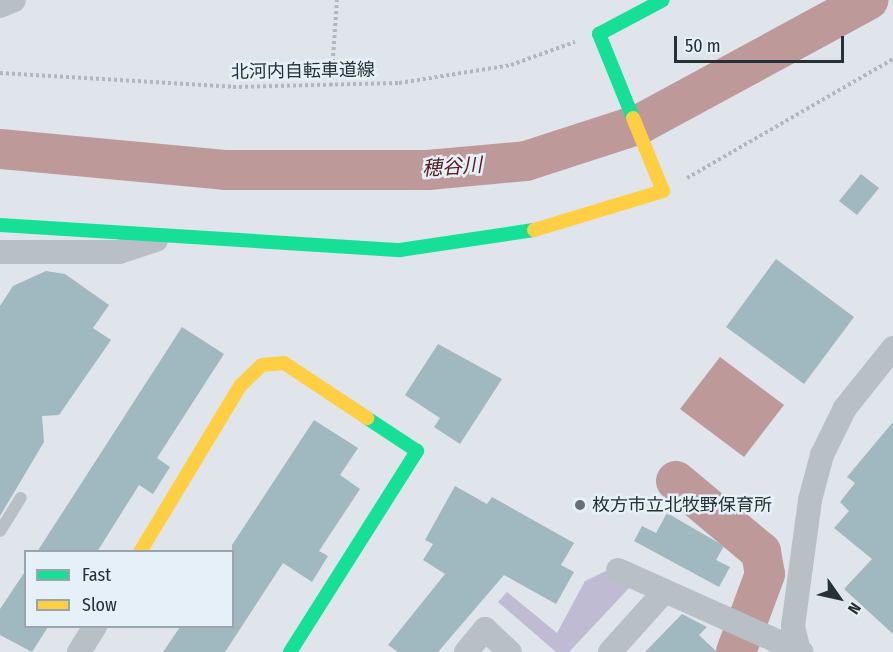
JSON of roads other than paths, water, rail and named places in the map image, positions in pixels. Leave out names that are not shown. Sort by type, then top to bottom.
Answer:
[{"type":"street","points":[[0,6],[14,0]]},
{"type":"street","points":[[0,225],[400,250],[496,240],[663,191],[599,33],[663,0]]},
{"type":"street","points":[[0,252],[119,252],[167,236]]},
{"type":"street","points":[[800,652],[793,626],[810,500],[822,455],[844,408],[893,348]]},
{"type":"street","points":[[141,550],[240,386],[262,365],[284,363],[417,451],[290,652]]},
{"type":"street","points":[[618,570],[800,652]]},
{"type":"street","points":[[610,652],[665,591]]},
{"type":"street","points":[[80,652],[94,628]]},
{"type":"street","points":[[466,652],[485,629],[510,652]]},
{"type":"lane","points":[[0,531],[21,498]]},
{"type":"waterway","name":"穂谷川","points":[[0,149],[227,170],[428,170],[526,161],[640,124],[868,0]]},
{"type":"waterway","points":[[676,481],[761,552],[765,574],[736,652]]},
{"type":"place","name":"枚方市立北牧野保育所","points":[[580,505]]}]
